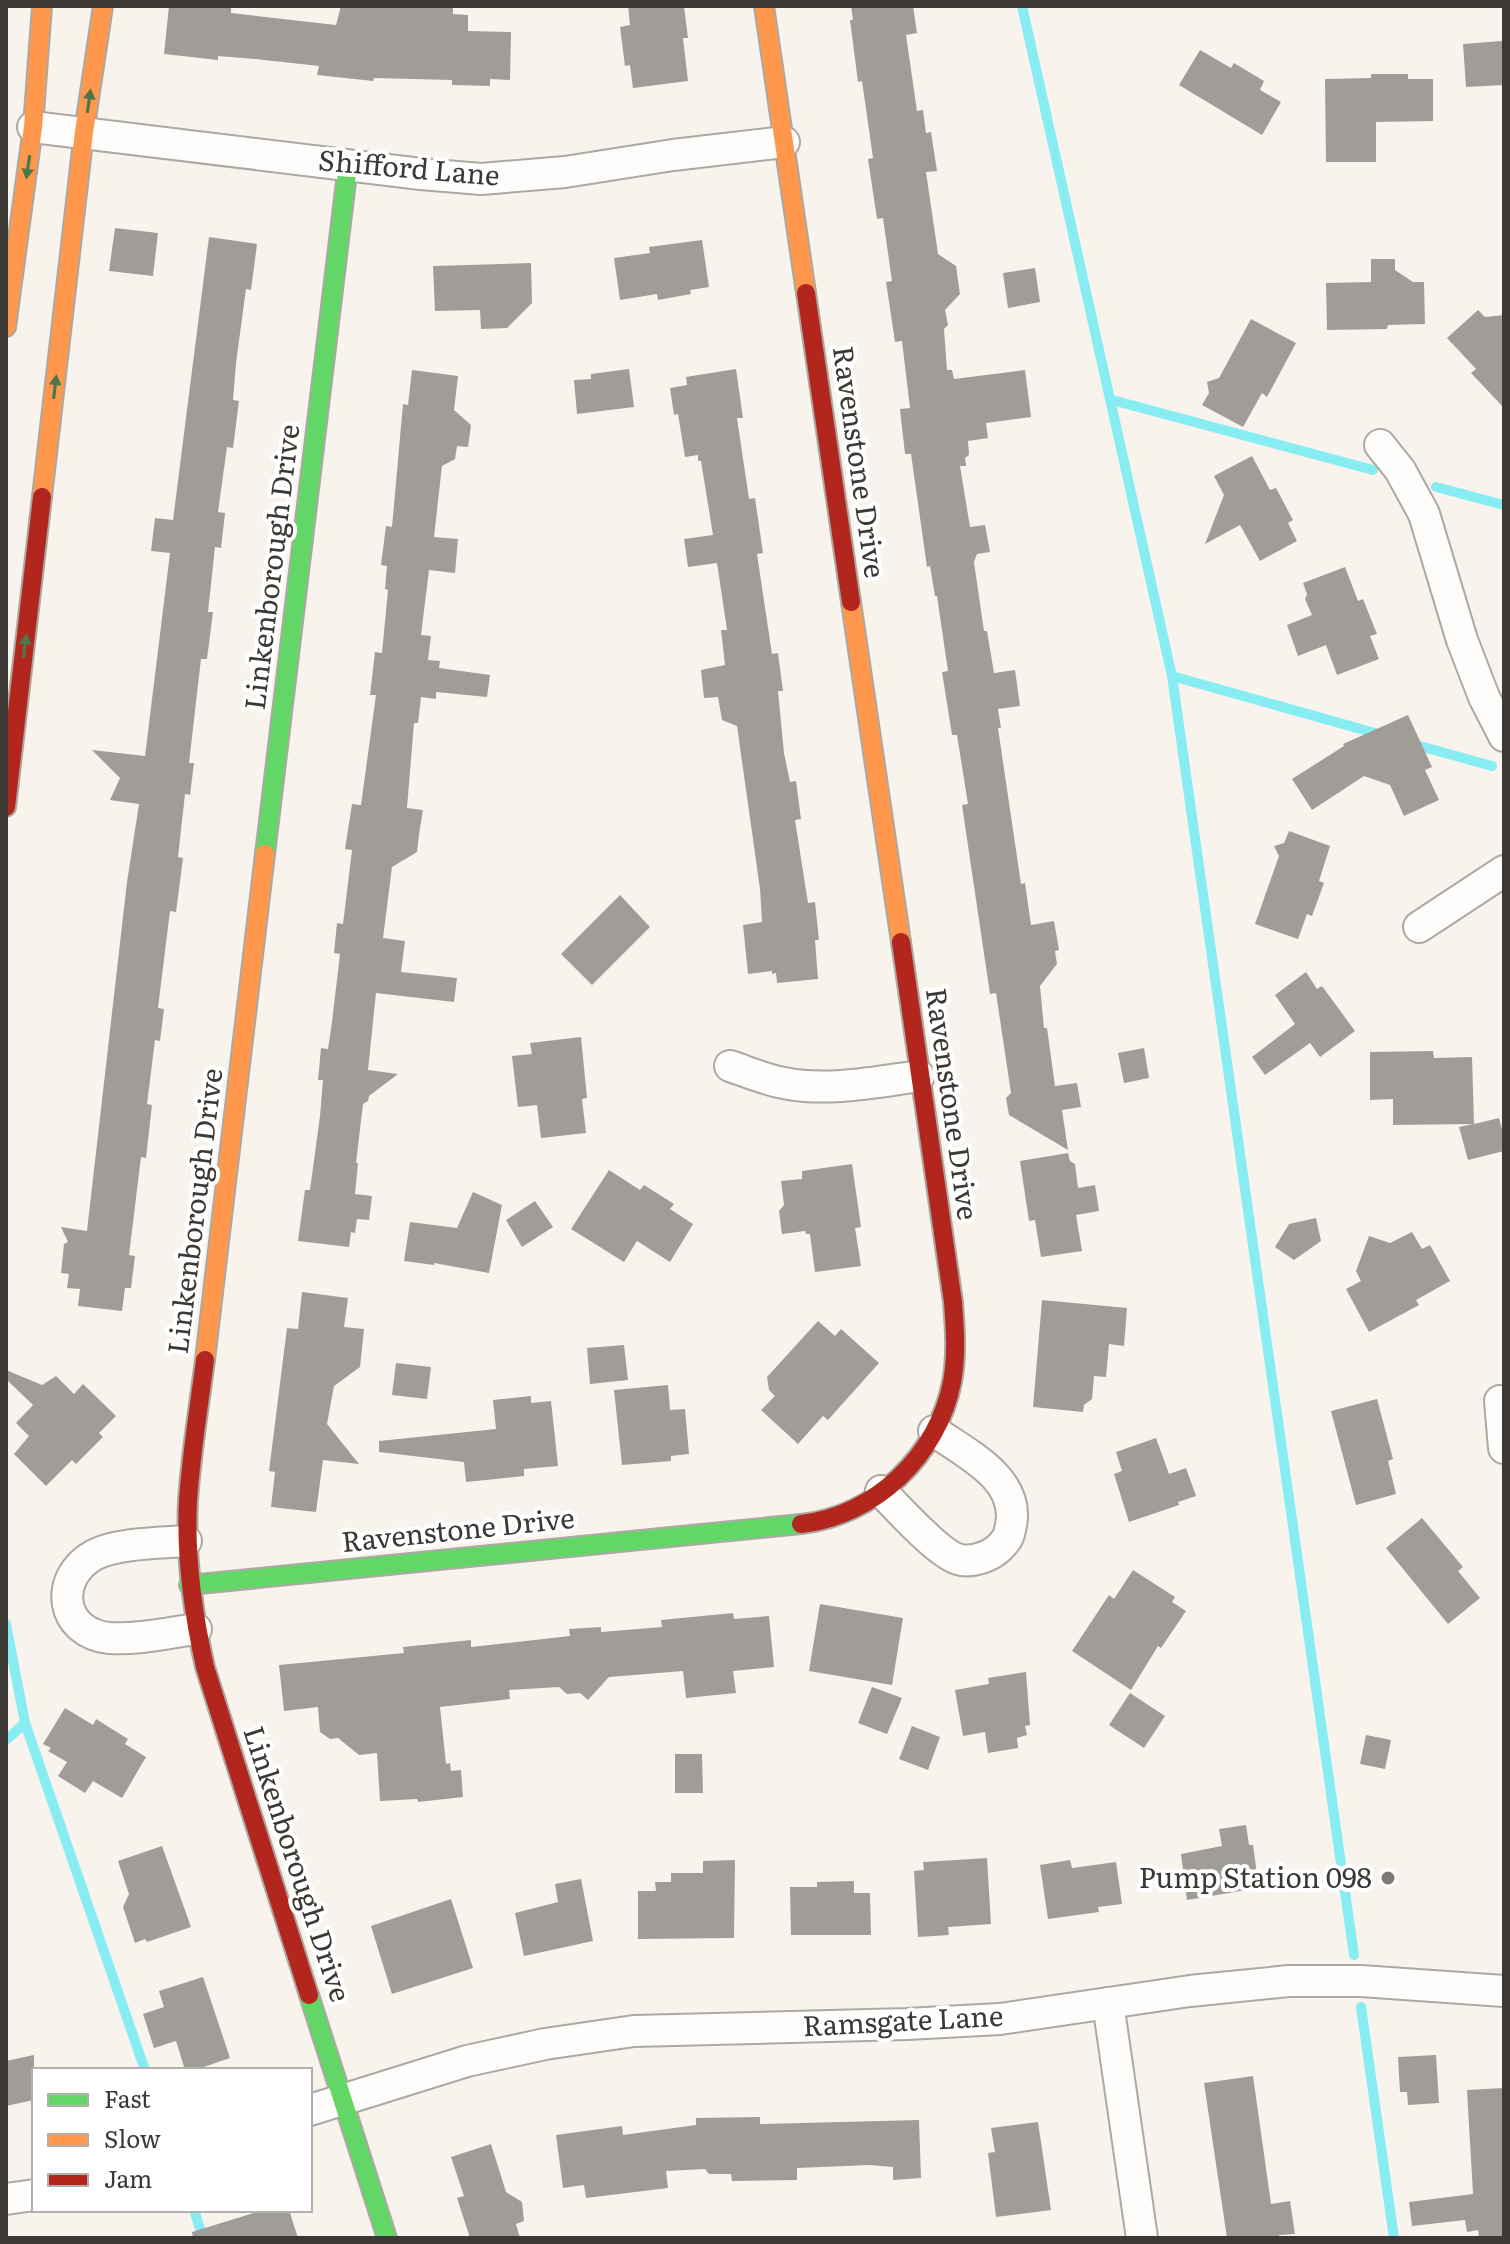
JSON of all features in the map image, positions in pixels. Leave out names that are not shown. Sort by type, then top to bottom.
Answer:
[{"type":"street","points":[[6,327],[33,127],[42,6]]},
{"type":"street","points":[[6,807],[84,132],[103,6]]},
{"type":"street","name":"Ravenstone Drive","points":[[189,1585],[818,1522],[859,1507],[910,1468],[934,1431],[952,1386],[956,1350],[953,1302],[764,6]]},
{"type":"street","name":"Shifford Lane","points":[[33,127],[481,179],[565,172],[784,142]]},
{"type":"street","name":"Linkenborough Drive","points":[[348,165],[188,1500],[186,1541],[189,1585],[205,1667],[387,2238]]},
{"type":"street","points":[[1380,445],[1400,470],[1424,514],[1462,640],[1484,697],[1504,736]]},
{"type":"street","points":[[1419,927],[1504,871]]},
{"type":"street","points":[[730,1066],[783,1083],[806,1086],[859,1084],[919,1076]]},
{"type":"street","points":[[1500,1401],[1504,1448]]},
{"type":"street","points":[[881,1491],[938,1547],[960,1560],[990,1556],[1009,1539],[1013,1513],[1009,1493],[992,1472],[934,1431]]},
{"type":"street","points":[[186,1541],[98,1553],[79,1565],[67,1587],[69,1611],[82,1629],[108,1638],[196,1629]]},
{"type":"street","name":"Ramsgate Lane","points":[[312,2109],[467,2061],[545,2044],[634,2031],[984,2020],[1190,1991],[1289,1981],[1361,1981],[1504,1991]]},
{"type":"street","points":[[1108,2003],[1142,2238]]},
{"type":"street","points":[[6,2199],[32,2195]]},
{"type":"building","points":[[169,6],[231,6],[231,13],[336,25],[341,6],[453,7],[453,14],[468,15],[468,31],[511,32],[510,80],[490,79],[490,86],[452,85],[452,80],[374,78],[373,81],[317,75],[319,66],[164,54]]},
{"type":"building","points":[[628,6],[684,6],[688,38],[683,38],[688,81],[633,88],[630,65],[625,66],[620,27],[630,25]]},
{"type":"building","points":[[851,6],[913,6],[917,33],[906,35],[917,111],[923,110],[926,133],[931,132],[937,171],[926,172],[938,254],[956,266],[960,294],[945,310],[948,325],[944,329],[947,370],[952,370],[954,379],[1025,370],[1031,417],[986,423],[988,438],[968,441],[966,466],[960,466],[970,527],[985,525],[990,552],[977,554],[974,562],[994,673],[1015,670],[1020,706],[998,709],[1001,728],[998,728],[1021,884],[1025,883],[1031,925],[1054,921],[1059,950],[1055,951],[1057,964],[1040,986],[1055,1086],[1077,1083],[1081,1107],[1062,1110],[1068,1150],[1009,1115],[1006,1098],[1011,1093],[996,993],[990,994],[962,805],[968,804],[957,735],[952,735],[942,672],[948,671],[937,596],[930,566],[927,567],[911,454],[905,454],[900,409],[910,408],[902,341],[895,342],[886,282],[892,281],[883,218],[877,219],[868,159],[873,158],[862,81],[858,82]]},
{"type":"building","points":[[1504,42],[1504,85],[1466,87],[1463,44]]},
{"type":"building","points":[[1200,50],[1231,68],[1234,63],[1264,81],[1260,90],[1281,102],[1262,135],[1179,85]]},
{"type":"building","points":[[1371,74],[1408,74],[1408,79],[1433,79],[1433,121],[1376,122],[1376,162],[1326,162],[1325,79],[1371,78]]},
{"type":"building","points":[[115,228],[158,233],[153,276],[109,271]]},
{"type":"building","points":[[209,237],[257,244],[251,290],[246,289],[236,363],[233,400],[239,401],[233,448],[227,447],[218,512],[225,513],[221,548],[215,547],[208,612],[213,612],[207,659],[201,659],[189,763],[194,763],[190,795],[185,794],[178,857],[183,858],[176,912],[170,911],[158,1008],[164,1009],[160,1041],[155,1040],[147,1104],[152,1105],[146,1158],[141,1157],[129,1255],[135,1256],[131,1288],[125,1288],[122,1311],[78,1306],[80,1289],[67,1288],[69,1274],[61,1273],[64,1244],[68,1242],[61,1227],[87,1231],[127,882],[139,804],[110,800],[120,778],[92,750],[145,756],[170,553],[151,551],[155,518],[173,520]]},
{"type":"building","points":[[702,240],[709,287],[658,300],[657,294],[620,300],[614,258],[650,253],[649,247]]},
{"type":"building","points":[[1371,259],[1395,259],[1395,270],[1413,282],[1424,282],[1425,324],[1388,325],[1387,329],[1327,330],[1326,283],[1371,282]]},
{"type":"building","points":[[531,263],[532,303],[507,328],[481,329],[480,310],[435,311],[433,266]]},
{"type":"building","points":[[1035,268],[1040,302],[1008,308],[1003,273]]},
{"type":"building","points":[[1478,310],[1485,317],[1504,315],[1504,408],[1471,373],[1476,369],[1447,338]]},
{"type":"building","points":[[1251,319],[1296,343],[1267,397],[1262,393],[1243,427],[1202,405],[1209,393],[1207,382],[1219,378]]},
{"type":"building","points":[[629,369],[634,407],[577,414],[574,380],[591,379],[591,374]]},
{"type":"building","points":[[736,369],[743,418],[737,418],[749,499],[755,498],[763,553],[757,554],[772,654],[778,653],[783,691],[778,691],[784,753],[790,782],[796,781],[801,819],[795,820],[808,903],[815,902],[819,940],[815,940],[818,979],[777,983],[776,973],[772,974],[772,971],[748,974],[743,925],[762,922],[737,726],[722,720],[718,697],[704,698],[701,670],[725,665],[721,630],[727,630],[717,563],[688,567],[684,539],[713,535],[701,461],[698,461],[698,455],[685,457],[670,388],[687,385],[686,377]]},
{"type":"building","points":[[412,370],[458,376],[454,410],[471,425],[468,447],[457,446],[455,459],[442,466],[434,537],[458,539],[455,573],[429,570],[421,635],[431,636],[428,660],[440,661],[439,668],[490,675],[487,697],[436,692],[436,699],[421,697],[418,723],[414,723],[407,808],[423,810],[417,852],[392,867],[383,938],[405,941],[401,972],[457,978],[454,1002],[376,993],[368,1070],[398,1074],[363,1104],[355,1194],[372,1196],[369,1220],[357,1219],[349,1247],[298,1241],[305,1190],[310,1190],[320,1116],[323,1080],[318,1080],[321,1048],[328,1049],[332,1022],[340,954],[334,953],[337,923],[343,924],[352,850],[345,849],[352,804],[361,805],[376,695],[370,695],[375,652],[382,653],[388,590],[385,589],[387,566],[381,565],[386,526],[392,527],[403,404],[408,405]]},
{"type":"building","points":[[1252,456],[1270,490],[1276,488],[1293,520],[1288,523],[1297,541],[1260,561],[1240,525],[1205,544],[1224,495],[1214,476]]},
{"type":"building","points":[[1345,567],[1358,601],[1363,599],[1377,634],[1370,636],[1379,659],[1337,675],[1326,645],[1298,656],[1287,625],[1312,615],[1305,599],[1307,594],[1303,583]]},
{"type":"building","points":[[1408,715],[1432,767],[1425,770],[1439,800],[1404,816],[1390,785],[1364,776],[1312,810],[1292,779],[1343,744]]},
{"type":"building","points":[[1289,831],[1330,846],[1319,881],[1324,883],[1312,916],[1307,914],[1298,939],[1255,924],[1279,856],[1274,846],[1284,843]]},
{"type":"building","points":[[620,895],[650,927],[592,985],[561,954]]},
{"type":"building","points":[[1306,972],[1317,989],[1322,986],[1355,1031],[1320,1057],[1310,1043],[1265,1075],[1252,1057],[1295,1024],[1275,995]]},
{"type":"building","points":[[581,1037],[587,1098],[582,1099],[586,1133],[541,1138],[537,1105],[518,1107],[512,1056],[532,1054],[530,1043]]},
{"type":"building","points":[[1144,1048],[1149,1078],[1124,1083],[1118,1053]]},
{"type":"building","points":[[1433,1051],[1434,1058],[1472,1057],[1474,1124],[1499,1118],[1504,1151],[1468,1160],[1459,1127],[1473,1124],[1393,1125],[1393,1099],[1370,1100],[1370,1052]]},
{"type":"building","points":[[1068,1153],[1070,1161],[1075,1164],[1078,1188],[1095,1185],[1099,1211],[1076,1215],[1082,1251],[1041,1257],[1035,1220],[1029,1221],[1020,1161]]},
{"type":"building","points":[[852,1164],[861,1227],[855,1228],[861,1266],[815,1272],[810,1234],[805,1231],[782,1234],[779,1211],[784,1205],[781,1181],[802,1179],[802,1171]]},
{"type":"building","points":[[609,1170],[640,1190],[644,1185],[674,1204],[670,1209],[693,1224],[670,1262],[637,1241],[624,1262],[571,1229]]},
{"type":"building","points":[[473,1192],[502,1205],[489,1273],[404,1261],[410,1222],[457,1228]]},
{"type":"building","points":[[535,1201],[553,1227],[522,1247],[506,1220]]},
{"type":"building","points":[[1316,1218],[1321,1241],[1294,1260],[1275,1247],[1289,1224]]},
{"type":"building","points":[[1412,1232],[1422,1249],[1430,1245],[1450,1281],[1416,1300],[1419,1305],[1369,1332],[1346,1289],[1361,1281],[1356,1271],[1369,1236],[1390,1243]]},
{"type":"building","points":[[302,1292],[348,1298],[344,1327],[364,1329],[360,1367],[334,1386],[327,1424],[359,1464],[323,1460],[316,1512],[271,1507],[275,1472],[269,1471],[287,1328],[298,1329]]},
{"type":"building","points":[[1042,1300],[1127,1308],[1124,1346],[1109,1344],[1106,1377],[1094,1376],[1092,1399],[1084,1405],[1083,1412],[1033,1407]]},
{"type":"building","points":[[818,1321],[835,1336],[841,1329],[879,1363],[828,1420],[823,1416],[798,1444],[761,1410],[775,1396],[769,1390],[767,1377]]},
{"type":"building","points":[[624,1345],[628,1380],[590,1384],[587,1348]]},
{"type":"building","points":[[396,1363],[431,1367],[427,1399],[392,1395]]},
{"type":"building","points":[[6,1370],[42,1385],[56,1376],[74,1394],[83,1384],[116,1416],[99,1433],[103,1437],[76,1464],[72,1460],[46,1486],[14,1454],[29,1436],[16,1423],[33,1405],[6,1379]]},
{"type":"building","points":[[668,1385],[670,1410],[685,1409],[689,1454],[671,1456],[671,1461],[622,1465],[614,1390]]},
{"type":"building","points":[[531,1396],[531,1403],[551,1401],[558,1466],[524,1469],[524,1476],[466,1482],[464,1462],[379,1452],[379,1441],[496,1429],[493,1400]]},
{"type":"building","points":[[1377,1399],[1393,1459],[1388,1461],[1396,1494],[1356,1505],[1331,1411]]},
{"type":"building","points":[[1156,1438],[1169,1474],[1186,1468],[1196,1496],[1129,1522],[1114,1474],[1122,1471],[1116,1452]]},
{"type":"building","points":[[1422,1518],[1463,1567],[1458,1571],[1480,1598],[1448,1624],[1386,1548]]},
{"type":"building","points":[[1133,1570],[1175,1597],[1172,1602],[1186,1611],[1161,1648],[1158,1646],[1131,1690],[1072,1651],[1109,1595],[1114,1599]]},
{"type":"building","points":[[820,1604],[903,1618],[892,1685],[809,1671]]},
{"type":"building","points":[[733,1613],[734,1619],[769,1616],[774,1667],[733,1671],[736,1693],[686,1698],[683,1671],[609,1677],[588,1700],[580,1693],[567,1694],[559,1687],[509,1690],[510,1699],[440,1707],[446,1764],[450,1763],[451,1771],[461,1770],[463,1797],[418,1802],[417,1799],[380,1801],[377,1753],[359,1755],[338,1738],[330,1739],[320,1732],[318,1707],[284,1711],[279,1665],[404,1653],[403,1647],[471,1640],[471,1647],[570,1636],[569,1629],[601,1627],[601,1632],[662,1627],[661,1620]]},
{"type":"building","points":[[1026,1672],[1030,1725],[1025,1726],[1027,1735],[1017,1738],[1018,1748],[988,1753],[985,1732],[963,1736],[955,1690],[989,1684],[988,1678]]},
{"type":"building","points":[[872,1687],[902,1698],[887,1734],[858,1723]]},
{"type":"building","points":[[1130,1693],[1165,1716],[1144,1748],[1109,1725]]},
{"type":"building","points":[[65,1708],[93,1725],[96,1719],[128,1739],[125,1744],[146,1757],[122,1798],[93,1781],[85,1793],[58,1776],[67,1762],[48,1751],[51,1748],[43,1744]]},
{"type":"building","points":[[912,1726],[940,1737],[928,1770],[899,1759]]},
{"type":"building","points":[[1366,1735],[1391,1740],[1385,1769],[1360,1764]]},
{"type":"building","points":[[675,1754],[702,1754],[703,1793],[675,1793]]},
{"type":"building","points":[[1246,1825],[1249,1845],[1253,1845],[1259,1888],[1187,1900],[1181,1854],[1222,1846],[1219,1829]]},
{"type":"building","points":[[162,1846],[191,1927],[135,1943],[123,1907],[129,1894],[118,1861]]},
{"type":"building","points":[[987,1858],[991,1924],[948,1927],[949,1935],[918,1937],[914,1871],[924,1870],[923,1862]]},
{"type":"building","points":[[735,1860],[734,1938],[638,1939],[638,1891],[656,1891],[655,1882],[671,1882],[671,1873],[703,1873],[703,1861]]},
{"type":"building","points":[[1070,1860],[1072,1868],[1116,1862],[1122,1904],[1098,1907],[1099,1912],[1048,1919],[1040,1865]]},
{"type":"building","points":[[581,1879],[593,1941],[524,1956],[515,1913],[558,1902],[555,1884]]},
{"type":"building","points":[[854,1881],[854,1893],[870,1893],[871,1935],[791,1935],[790,1887],[817,1887],[817,1882]]},
{"type":"building","points":[[451,1899],[473,1968],[392,1994],[371,1926]]},
{"type":"building","points":[[203,1977],[230,2058],[201,2068],[184,2068],[176,2041],[154,2048],[143,2014],[164,2007],[159,1991]]},
{"type":"building","points":[[34,2055],[32,2100],[6,2106],[6,2061]]},
{"type":"building","points":[[1436,2055],[1439,2103],[1408,2105],[1407,2092],[1400,2092],[1398,2057]]},
{"type":"building","points":[[1253,2076],[1271,2204],[1290,2201],[1295,2234],[1279,2235],[1280,2238],[1227,2238],[1204,2083]]},
{"type":"building","points":[[1504,2088],[1504,2238],[1479,2238],[1478,2230],[1467,2232],[1465,2220],[1412,2226],[1409,2202],[1473,2194],[1467,2090]]},
{"type":"building","points":[[760,2117],[760,2124],[919,2120],[921,2178],[893,2180],[893,2167],[870,2165],[797,2168],[797,2180],[732,2181],[731,2174],[709,2174],[705,2169],[666,2171],[668,2188],[586,2198],[584,2185],[563,2188],[556,2135],[622,2126],[623,2135],[696,2125],[696,2118]]},
{"type":"building","points":[[1038,2122],[1051,2210],[996,2217],[988,2153],[995,2152],[991,2128]]},
{"type":"building","points":[[491,2144],[506,2192],[522,2202],[524,2221],[516,2224],[520,2238],[470,2238],[457,2198],[464,2196],[451,2157]]},
{"type":"building","points":[[257,2212],[290,2212],[298,2238],[193,2238],[192,2232]]},
{"type":"waterway","points":[[1022,6],[1172,676],[1354,1955]]},
{"type":"waterway","points":[[1112,400],[1373,470]]},
{"type":"waterway","points":[[1436,487],[1504,505]]},
{"type":"waterway","points":[[1172,676],[1382,735]]},
{"type":"waterway","points":[[1409,743],[1492,766]]},
{"type":"waterway","points":[[6,1624],[25,1723],[144,2068]]},
{"type":"waterway","points":[[6,1740],[25,1723]]},
{"type":"waterway","points":[[1361,2007],[1394,2238]]},
{"type":"waterway","points":[[195,2212],[203,2238]]},
{"type":"traffic: fast","points":[[265,854],[348,165]]},
{"type":"traffic: fast","points":[[189,1585],[801,1524]]},
{"type":"traffic: fast","points":[[309,1995],[387,2238]]},
{"type":"traffic: slow","points":[[6,327],[33,127],[42,6]]},
{"type":"traffic: slow","points":[[42,497],[84,132],[103,6]]},
{"type":"traffic: slow","points":[[764,6],[806,293]]},
{"type":"traffic: slow","points":[[851,602],[901,942]]},
{"type":"traffic: slow","points":[[205,1360],[265,854]]},
{"type":"traffic: jam","points":[[806,293],[851,602]]},
{"type":"traffic: jam","points":[[6,807],[42,497]]},
{"type":"traffic: jam","points":[[801,1524],[828,1519],[854,1509],[878,1495],[899,1477],[918,1457],[933,1434],[945,1409],[952,1382],[955,1352],[953,1302],[901,942]]},
{"type":"traffic: jam","points":[[205,1360],[187,1522],[197,1626],[205,1667],[309,1995]]},
{"type":"place","name":"Pump Station 098","points":[[1388,1878]]}]
